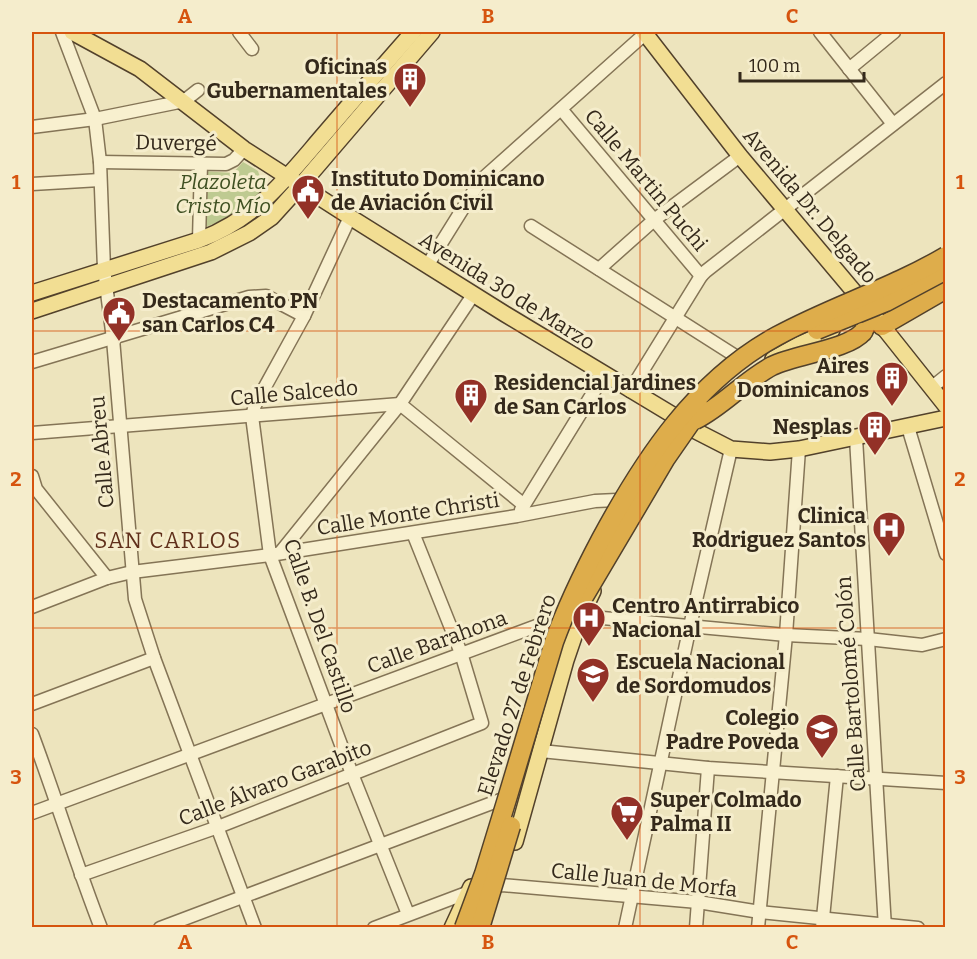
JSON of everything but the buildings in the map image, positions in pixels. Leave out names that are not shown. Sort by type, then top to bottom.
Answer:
[{"type":"highway","name":"Elevado 27 de Febrero","points":[[464,927],[484,874],[567,605],[619,506],[674,424],[730,367],[763,344],[911,275],[945,256]]},
{"type":"highway","name":"Elevado 27 de Febrero","points":[[480,927],[572,620],[686,423],[724,386],[759,360],[809,333],[886,302],[945,270]]},
{"type":"highway","points":[[686,423],[704,416],[741,386],[772,366],[793,357],[850,342],[877,319],[945,288]]},
{"type":"highway","points":[[458,927],[466,906],[484,874]]},
{"type":"main road","name":"Avenida 30 de Marzo","points":[[72,32],[140,69],[244,148],[473,295],[630,391],[731,449]]},
{"type":"main road","points":[[32,293],[199,240],[220,232],[241,220],[259,207],[287,177],[413,32]]},
{"type":"main road","points":[[32,311],[211,252],[232,243],[272,217],[432,32]]},
{"type":"main road","name":"Avenida Dr. Delgado","points":[[645,32],[740,156],[877,319],[945,406]]},
{"type":"main road","points":[[486,927],[502,885],[566,660],[581,616],[686,423],[704,385],[737,357],[765,338],[897,276],[945,250]]},
{"type":"main road","points":[[452,927],[469,892],[558,618],[617,500],[686,423],[746,376],[800,344],[877,319],[945,277]]},
{"type":"main road","points":[[746,376],[858,344],[870,336],[877,319]]},
{"type":"main road","points":[[731,449],[770,452],[799,449],[945,418]]},
{"type":"street","name":"Calle Abreu","points":[[62,32],[95,119],[100,162],[104,269],[135,598],[154,658],[255,927]]},
{"type":"street","points":[[239,32],[252,49]]},
{"type":"street","points":[[428,266],[480,181],[645,32]]},
{"type":"street","points":[[820,32],[893,124]]},
{"type":"street","points":[[849,69],[894,32]]},
{"type":"street","points":[[630,391],[701,276],[945,83]]},
{"type":"street","points":[[32,127],[95,119],[184,102],[198,90]]},
{"type":"street","name":"Calle Martin Puchi","points":[[561,109],[701,276]]},
{"type":"street","name":"Duvergé","points":[[100,162],[226,164],[234,160],[244,148]]},
{"type":"street","points":[[599,270],[654,220],[740,156]]},
{"type":"street","points":[[199,240],[201,163]]},
{"type":"street","points":[[32,184],[99,180]]},
{"type":"street","points":[[252,416],[255,405],[304,316],[350,217]]},
{"type":"street","points":[[531,226],[737,357]]},
{"type":"street","points":[[275,554],[400,404],[473,295]]},
{"type":"street","points":[[32,362],[249,297],[266,296],[304,316]]},
{"type":"street","points":[[517,516],[604,375]]},
{"type":"street","points":[[931,388],[945,376]]},
{"type":"street","points":[[400,404],[524,505]]},
{"type":"street","name":"Calle Salcedo","points":[[32,433],[400,404]]},
{"type":"street","name":"Calle B. Del Castillo","points":[[252,416],[275,554],[352,774],[408,914]]},
{"type":"street","points":[[908,427],[945,554]]},
{"type":"street","name":"Calle Bartolomé Colón","points":[[856,438],[885,926]]},
{"type":"street","points":[[625,927],[731,449]]},
{"type":"street","points":[[758,927],[786,635],[799,449]]},
{"type":"street","points":[[32,476],[36,489],[107,578]]},
{"type":"street","name":"Calle Monte Christi","points":[[32,607],[107,578],[132,572],[275,554],[517,516],[595,501],[617,500]]},
{"type":"street","points":[[413,533],[461,653]]},
{"type":"street","name":"Calle Barahona","points":[[32,813],[558,618],[581,616],[922,645],[945,639]]},
{"type":"street","name":"Calle Álvaro Garabito","points":[[81,875],[218,827],[482,723],[461,653]]},
{"type":"street","points":[[32,704],[154,658]]},
{"type":"street","points":[[32,735],[101,927]]},
{"type":"street","points":[[541,751],[708,768],[945,783]]},
{"type":"street","points":[[696,927],[708,768]]},
{"type":"street","points":[[822,923],[837,776]]},
{"type":"street","points":[[160,927],[500,800]]},
{"type":"street","name":"Calle Juan de Morfa","points":[[374,927],[469,892],[502,885],[698,902],[822,923],[918,927]]},
{"type":"green space","name":"Plazoleta Cristo Mío","points":[[243,162],[258,171],[264,189],[235,213],[202,228],[201,171],[233,173]]},
{"type":"place","name":"Oficinas Gubernamentales","points":[[410,108]]},
{"type":"place","name":"Instituto Dominicano de Aviación Civil","points":[[308,220]]},
{"type":"place","name":"Destacamento PN san Carlos C4","points":[[119,342]]},
{"type":"place","name":"Aires Dominicanos","points":[[892,407]]},
{"type":"place","name":"Residencial Jardines de San Carlos","points":[[471,424]]},
{"type":"place","name":"Nesplas","points":[[875,456]]},
{"type":"place","name":"Clinica Rodriguez Santos","points":[[889,557]]},
{"type":"place","name":"Centro Antirrabico Nacional","points":[[589,647]]},
{"type":"place","name":"Escuela Nacional de Sordomudos","points":[[593,703]]},
{"type":"place","name":"Colegio Padre Poveda","points":[[822,759]]},
{"type":"place","name":"Super Colmado Palma II","points":[[627,841]]},
{"type":"district","name":"SAN CARLOS","points":[[168,540]]}]
